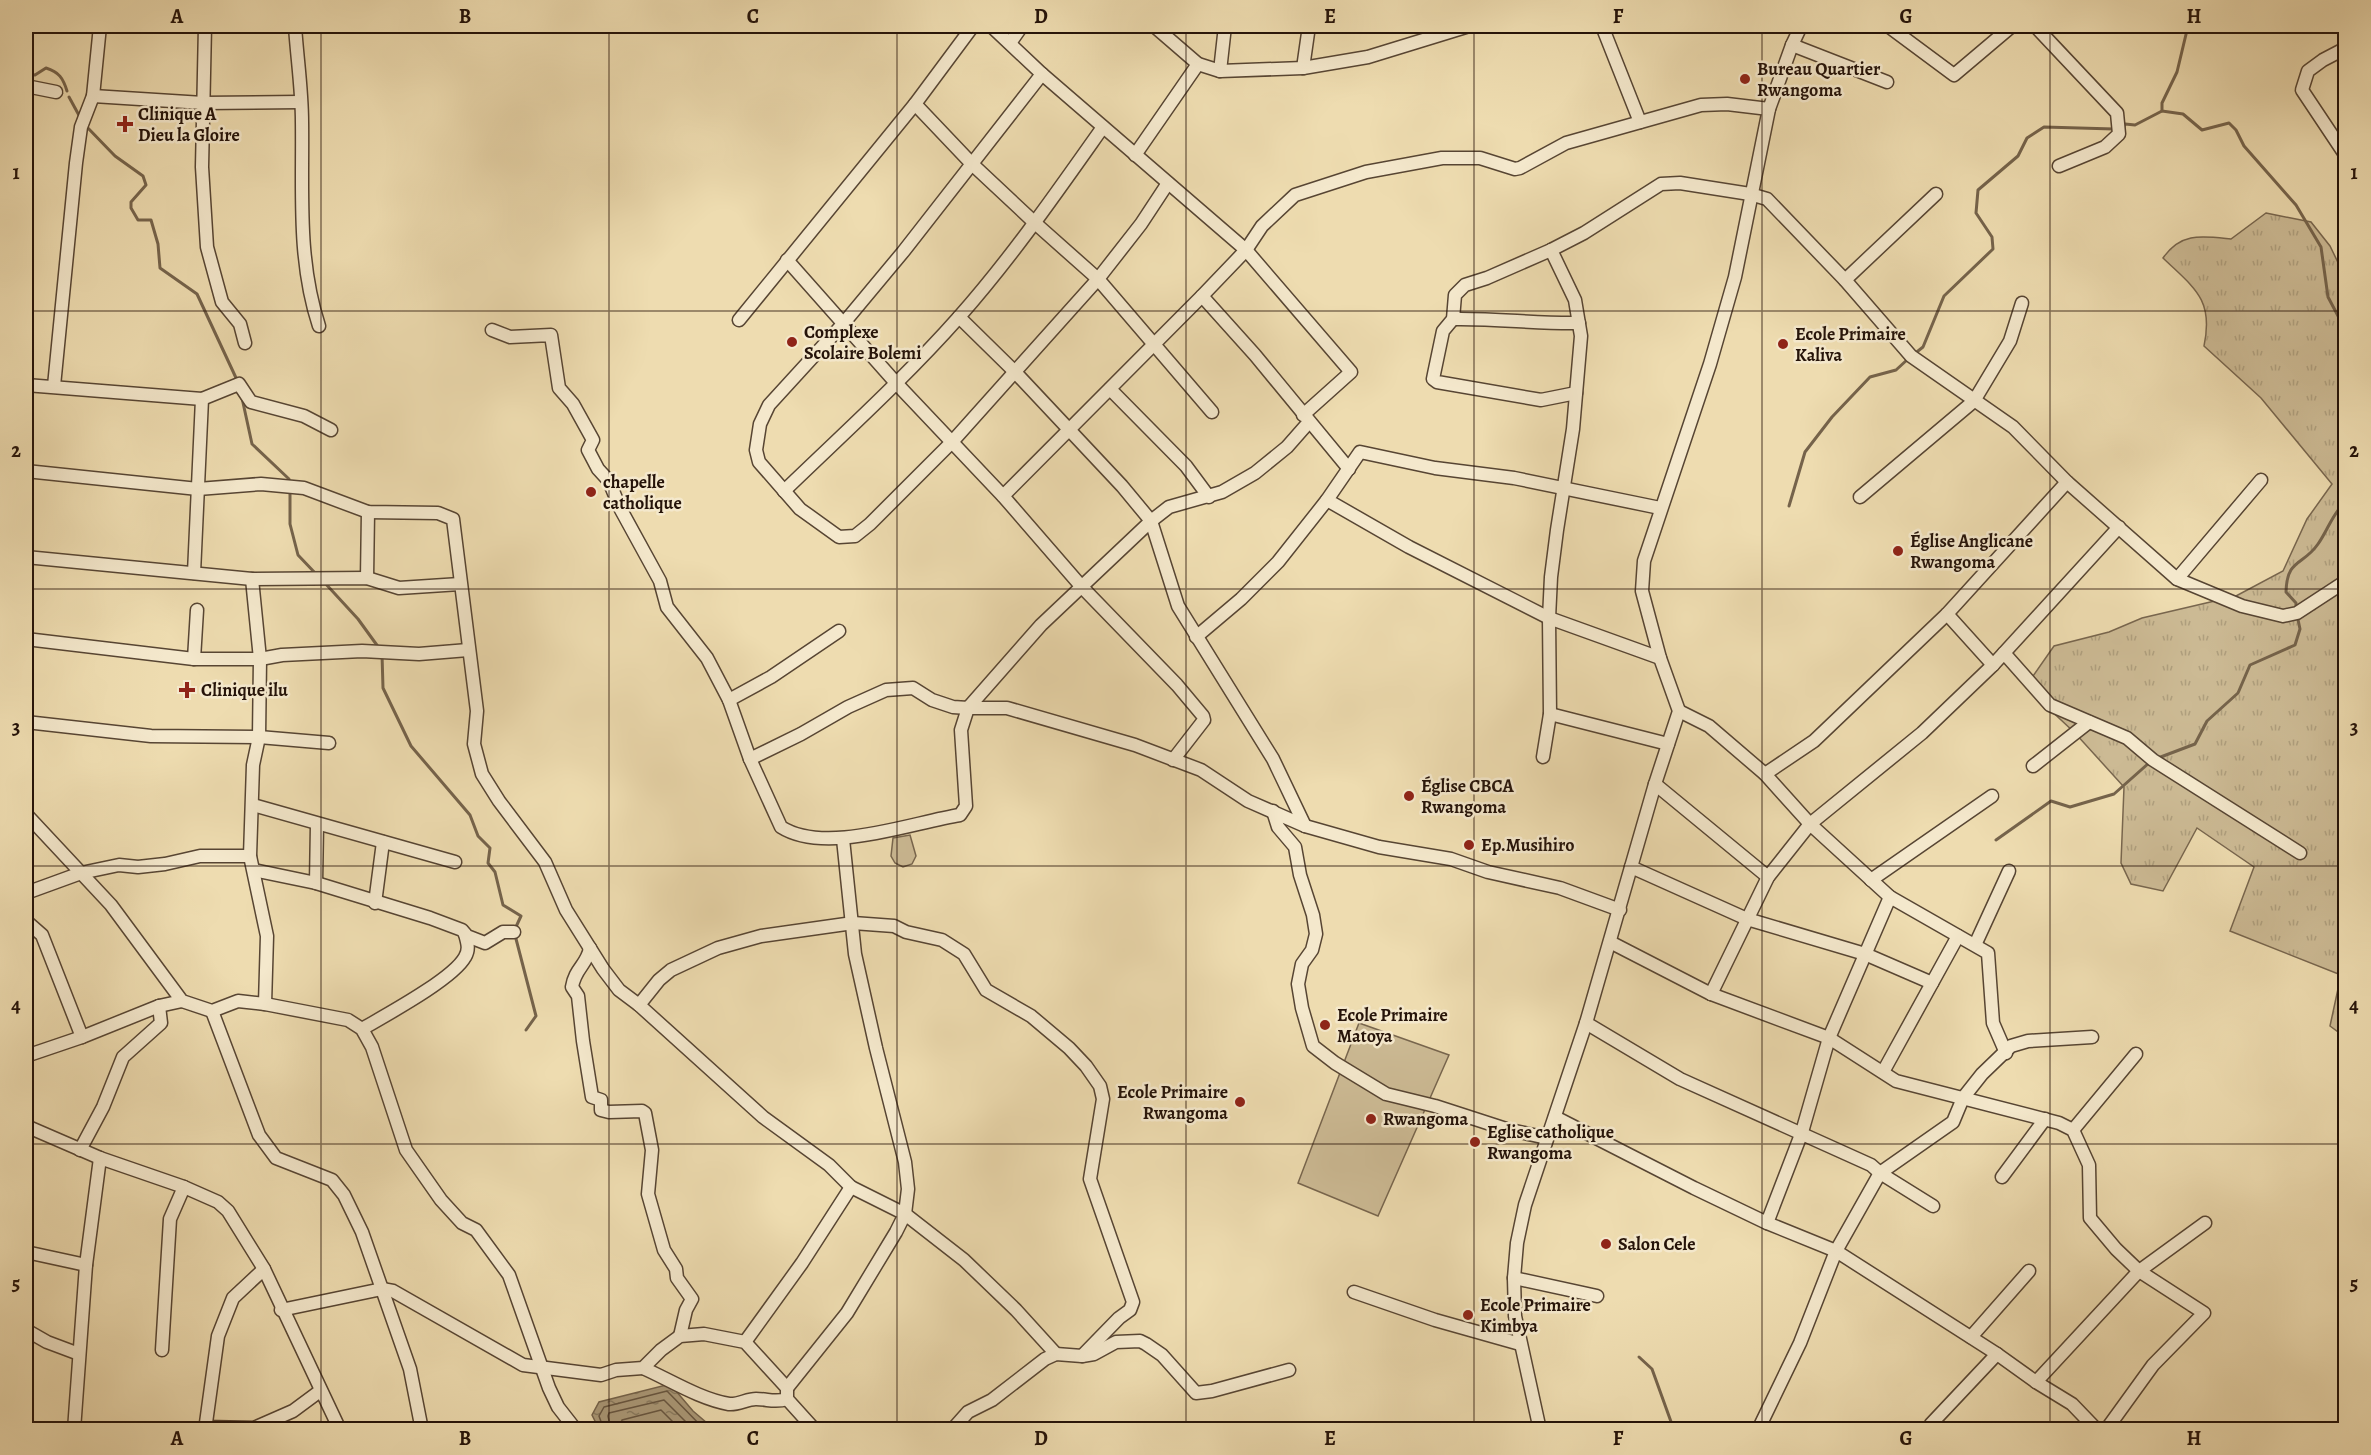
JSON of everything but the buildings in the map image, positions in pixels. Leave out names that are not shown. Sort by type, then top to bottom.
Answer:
[{"type":"street","points":[[54,386],[83,123],[93,96],[100,26]]},
{"type":"street","points":[[205,26],[202,167],[207,247],[222,302],[240,324],[245,343]]},
{"type":"street","points":[[296,26],[302,118],[304,255],[311,301],[319,326]]},
{"type":"street","points":[[739,320],[915,104],[973,26]]},
{"type":"street","points":[[492,330],[510,337],[551,335],[559,388],[573,404],[593,440],[588,450],[598,469],[609,481],[620,508],[660,581],[668,607],[707,658],[729,700],[750,759],[781,827],[789,832],[819,840],[843,839],[960,815],[966,806],[961,730],[968,708],[1041,625],[1170,507],[1222,492],[1255,473],[1287,447],[1306,418],[1351,372],[1245,249],[1042,74],[991,26]]},
{"type":"street","points":[[1010,43],[1022,26]]},
{"type":"street","points":[[1154,26],[1198,64],[1220,71],[1303,68],[1368,57],[1469,26]]},
{"type":"street","points":[[1220,71],[1225,26]]},
{"type":"street","points":[[1303,68],[1309,26]]},
{"type":"street","points":[[1602,26],[1640,122]]},
{"type":"street","points":[[1540,1430],[1515,1316],[1514,1278],[1517,1243],[1525,1205],[1586,1023],[1620,910],[1630,867],[1679,711],[1660,658],[1642,591],[1644,561],[1719,332],[1735,277],[1750,194],[1769,110],[1801,26]]},
{"type":"street","points":[[1888,26],[1954,75],[2012,26]]},
{"type":"street","points":[[2035,26],[2117,112],[2119,128],[2105,147],[2059,166]]},
{"type":"street","points":[[1792,45],[1887,82]]},
{"type":"street","points":[[2346,48],[2308,71],[2302,90],[2346,156]]},
{"type":"street","points":[[1135,155],[1198,64]]},
{"type":"street","points":[[1042,74],[843,324],[769,405],[760,423],[756,450],[759,462],[800,509],[839,537],[855,536],[952,442],[1098,279],[1141,224],[1168,183]]},
{"type":"street","points":[[26,86],[56,92]]},
{"type":"street","points":[[93,96],[203,103],[300,102]]},
{"type":"street","points":[[1003,496],[1202,296],[1245,249],[1262,226],[1295,195],[1366,172],[1442,158],[1480,158],[1515,169],[1520,168],[1566,143],[1712,103],[1769,110]]},
{"type":"street","points":[[915,104],[972,164],[1035,224],[1098,279],[1212,412]]},
{"type":"street","points":[[784,491],[896,383],[959,317],[1035,224],[1103,127]]},
{"type":"street","points":[[1576,393],[1541,400],[1437,382],[1434,374],[1443,331],[1453,320],[1455,295],[1465,285],[1486,279],[1584,233],[1661,184],[1680,183],[1750,194],[1767,199],[1845,280],[1911,356],[2013,427],[2067,482],[2177,579],[2242,606],[2283,616],[2297,613],[2346,581]]},
{"type":"street","points":[[1845,280],[1936,194]]},
{"type":"street","points":[[1543,757],[1550,714],[1549,618],[1552,565],[1573,429],[1581,336],[1575,300],[1551,250]]},
{"type":"street","points":[[787,260],[896,383],[1003,496],[1081,586],[1178,685],[1203,716],[1204,720],[1173,760]]},
{"type":"street","points":[[1202,296],[1255,355],[1348,469]]},
{"type":"street","points":[[1860,497],[1974,401],[2010,341],[2022,303]]},
{"type":"street","points":[[959,317],[1015,372],[1122,486],[1151,522],[1178,606],[1273,759],[1305,826]]},
{"type":"street","points":[[1453,320],[1483,318],[1548,324],[1579,322]]},
{"type":"street","points":[[26,385],[202,399],[239,384],[251,402],[304,416],[331,430]]},
{"type":"street","points":[[1110,389],[1186,466],[1209,497]]},
{"type":"street","points":[[194,573],[202,399]]},
{"type":"street","points":[[1196,637],[1278,562],[1327,500],[1360,452],[1435,468],[1514,478],[1660,508]]},
{"type":"street","points":[[26,471],[198,489],[261,484],[304,488],[368,512],[438,513],[450,516],[453,519],[477,711],[474,744],[482,774],[499,801],[545,862],[566,910],[619,990],[639,1005],[763,1117],[829,1165],[851,1187],[905,1214],[964,1260],[1016,1310],[1056,1354]]},
{"type":"street","points":[[2177,579],[2261,480]]},
{"type":"street","points":[[1765,774],[1814,741],[1947,614],[2067,482]]},
{"type":"street","points":[[1327,500],[1410,547],[1549,618],[1660,658]]},
{"type":"street","points":[[367,578],[368,512]]},
{"type":"street","points":[[1711,994],[1768,877],[1810,824],[1922,733],[1994,665],[2119,527]]},
{"type":"street","points":[[26,557],[252,579],[367,578],[399,588],[460,584]]},
{"type":"street","points":[[252,579],[260,659],[259,737],[253,765],[250,856],[267,936],[266,1004]]},
{"type":"street","points":[[194,659],[197,610]]},
{"type":"street","points":[[1947,614],[1994,665]]},
{"type":"street","points":[[729,700],[771,677],[839,631]]},
{"type":"street","points":[[26,639],[194,659],[260,659],[282,655],[362,651],[419,654],[468,650]]},
{"type":"street","points":[[2004,653],[2050,705],[2127,738],[2153,760],[2300,853]]},
{"type":"street","points":[[750,759],[801,734],[848,706],[886,690],[913,688],[932,700],[953,707],[1007,708],[1135,745],[1201,770],[1248,801],[1305,826],[1379,846],[1451,859],[1488,872],[1560,888],[1620,910]]},
{"type":"street","points":[[1679,711],[1710,726],[1765,774],[1810,824],[1890,897],[1988,953],[1993,1023],[2006,1053]]},
{"type":"street","points":[[1550,714],[1668,744]]},
{"type":"street","points":[[26,722],[151,736],[259,737],[328,743]]},
{"type":"street","points":[[2033,766],[2089,722]]},
{"type":"street","points":[[1655,784],[1768,877]]},
{"type":"street","points":[[1871,880],[1992,796]]},
{"type":"street","points":[[253,806],[455,862]]},
{"type":"street","points":[[1273,811],[1278,827],[1295,847],[1300,875],[1314,915],[1316,934],[1312,950],[1302,964],[1298,984],[1313,1046],[1335,1063],[1386,1094],[1435,1106],[1506,1129],[1547,1138]]},
{"type":"street","points":[[26,814],[111,905],[182,1001]]},
{"type":"street","points":[[316,883],[317,825]]},
{"type":"street","points":[[282,1310],[382,1288],[393,1291],[523,1365],[601,1374],[616,1370],[643,1368],[703,1395],[730,1404],[752,1399],[764,1399],[776,1403],[787,1393],[847,1313],[897,1232],[905,1214],[908,1189],[905,1162],[855,954],[843,839]]},
{"type":"street","points":[[375,903],[383,842]]},
{"type":"street","points":[[26,893],[81,873],[119,865],[138,867],[165,864],[200,856],[250,856]]},
{"type":"street","points":[[1630,867],[1747,920],[1865,954],[1932,983]]},
{"type":"street","points":[[254,870],[316,883],[375,903],[430,918],[462,930],[465,934],[485,944],[503,932],[514,932]]},
{"type":"street","points":[[1975,945],[2009,871]]},
{"type":"street","points":[[1767,1223],[1802,1132],[1829,1038],[1890,897]]},
{"type":"street","points":[[26,921],[42,935],[82,1037]]},
{"type":"street","points":[[639,1005],[659,980],[671,970],[718,948],[761,936],[853,923],[894,926],[906,932],[942,940],[964,954],[986,990],[1031,1016],[1069,1048],[1100,1086],[1103,1099],[1090,1179],[1133,1302],[1130,1310],[1119,1318],[1082,1356]]},
{"type":"street","points":[[362,1029],[425,991],[459,966],[467,955],[469,946],[465,934]]},
{"type":"street","points":[[1883,1072],[1958,936]]},
{"type":"street","points":[[1610,942],[1711,994],[1829,1038],[1896,1081],[2060,1122],[2073,1130],[2089,1165],[2090,1218],[2116,1249],[2139,1271],[2204,1313],[2153,1365],[2106,1430]]},
{"type":"street","points":[[590,948],[588,958],[574,973],[572,987],[578,996],[592,1097],[601,1100],[601,1110],[645,1113],[652,1150],[648,1194],[664,1250],[676,1269],[677,1278],[692,1299],[686,1310],[680,1336]]},
{"type":"street","points":[[26,1056],[82,1037],[159,1006],[182,1001],[212,1011],[238,1001],[266,1004],[348,1020],[362,1029],[372,1047],[406,1150],[441,1200],[462,1223],[476,1230],[509,1275],[558,1407],[576,1430]]},
{"type":"street","points":[[80,1150],[103,1107],[123,1057],[161,1023],[159,1006]]},
{"type":"street","points":[[212,1011],[259,1135],[276,1158],[332,1180],[344,1195],[362,1232],[410,1369],[422,1430]]},
{"type":"street","points":[[1586,1023],[1680,1079],[1871,1165],[1933,1206]]},
{"type":"street","points":[[1758,1430],[1800,1343],[1836,1251],[1880,1173],[1953,1122],[1963,1098],[1982,1074],[2011,1046],[2028,1041],[2092,1037]]},
{"type":"street","points":[[2073,1130],[2136,1054]]},
{"type":"street","points":[[1555,1117],[1767,1223],[1836,1251],[2072,1404],[2097,1430]]},
{"type":"street","points":[[2002,1177],[2045,1119]]},
{"type":"street","points":[[26,1126],[100,1158],[184,1187],[218,1202],[228,1210],[264,1269],[340,1430]]},
{"type":"street","points":[[74,1430],[86,1265],[100,1158]]},
{"type":"street","points":[[162,1350],[170,1219],[184,1187]]},
{"type":"street","points":[[745,1342],[802,1263],[851,1187]]},
{"type":"street","points":[[2036,1382],[2139,1271],[2205,1223]]},
{"type":"street","points":[[26,1252],[86,1265]]},
{"type":"street","points":[[264,1269],[233,1298],[218,1336],[205,1428],[254,1428],[293,1411],[320,1391]]},
{"type":"street","points":[[1971,1337],[2029,1270]]},
{"type":"street","points":[[1514,1278],[1597,1296]]},
{"type":"street","points":[[1354,1292],[1435,1320],[1520,1344]]},
{"type":"street","points":[[26,1330],[46,1342],[80,1354]]},
{"type":"street","points":[[643,1368],[661,1350],[680,1336],[704,1334],[745,1342],[815,1430]]},
{"type":"street","points":[[952,1430],[961,1418],[976,1406],[992,1400],[1045,1359],[1056,1354],[1082,1356],[1094,1354],[1116,1342],[1140,1341],[1162,1356],[1193,1392],[1200,1393],[1289,1370]]},
{"type":"street","points":[[1929,1430],[1931,1424],[1997,1354]]},
{"type":"green space","points":[[2266,213],[2311,222],[2330,246],[2346,279],[2345,1037],[2330,1026],[2341,975],[2230,931],[2254,867],[2197,828],[2163,891],[2131,884],[2121,863],[2124,787],[2075,733],[2045,705],[2033,676],[2054,646],[2109,632],[2142,618],[2236,596],[2283,571],[2307,519],[2332,484],[2261,398],[2204,346],[2206,317],[2204,305],[2192,287],[2163,258],[2177,244],[2185,240],[2201,237],[2231,239]]},
{"type":"green space","points":[[910,835],[916,856],[912,864],[903,867],[895,863],[891,856],[893,838]]},
{"type":"green space","name":"Rwangoma","points":[[1359,1023],[1449,1055],[1378,1216],[1298,1183]]},
{"type":"water","points":[[670,1384],[693,1411],[714,1429],[599,1429],[592,1415],[599,1402]]},
{"type":"waterway","points":[[2188,26],[2177,72],[2162,103],[2162,111],[2183,114],[2202,130],[2229,123],[2236,130],[2244,146],[2296,205],[2321,247],[2328,297],[2346,331]]},
{"type":"waterway","points":[[26,74],[35,75],[46,68],[54,71],[64,82],[67,91]]},
{"type":"waterway","points":[[69,97],[81,119]]},
{"type":"waterway","points":[[2123,128],[2125,124],[2135,125],[2162,111]]},
{"type":"waterway","points":[[85,125],[115,156],[143,176],[146,185],[131,202],[131,208],[138,220],[151,220],[158,244],[160,268],[197,294],[237,380]]},
{"type":"waterway","points":[[1913,355],[1923,347],[1944,296],[1993,249],[1992,237],[1976,213],[1978,190],[2018,156],[2027,138],[2044,127],[2114,129]]},
{"type":"waterway","points":[[1789,506],[1805,452],[1832,417],[1870,377],[1896,370],[1908,359]]},
{"type":"waterway","points":[[242,398],[252,444],[289,479],[289,482]]},
{"type":"waterway","points":[[290,489],[290,524],[298,555],[317,575]]},
{"type":"waterway","points":[[2296,608],[2296,603],[2286,592],[2289,573],[2318,544],[2337,511],[2346,501]]},
{"type":"waterway","points":[[324,582],[358,619],[379,648]]},
{"type":"waterway","points":[[2158,758],[2195,744],[2207,721],[2238,693],[2250,665],[2295,645],[2300,629],[2297,615]]},
{"type":"waterway","points":[[382,654],[383,688],[411,746],[470,815],[478,836],[490,848],[488,863],[495,872],[503,905],[521,916],[515,929]]},
{"type":"waterway","points":[[1996,840],[2051,801],[2070,807],[2114,794],[2149,763]]},
{"type":"waterway","points":[[515,935],[536,1016],[526,1030]]},
{"type":"waterway","points":[[1639,1357],[1652,1369],[1674,1430]]},
{"type":"place","name":"Bureau Quartier Rwangoma","points":[[1745,79]]},
{"type":"place","name":"Clinique A Dieu la Gloire","points":[[125,124]]},
{"type":"place","name":"Complexe Scolaire Bolemi","points":[[792,342]]},
{"type":"place","name":"Ecole Primaire Kaliva","points":[[1783,344]]},
{"type":"place","name":"chapelle catholique","points":[[591,492]]},
{"type":"place","name":"Église Anglicane Rwangoma","points":[[1898,551]]},
{"type":"place","name":"Clinique ilu","points":[[187,690]]},
{"type":"place","name":"Église CBCA Rwangoma","points":[[1409,796]]},
{"type":"place","name":"Ep.Musihiro","points":[[1469,845]]},
{"type":"place","name":"Ecole Primaire Matoya","points":[[1325,1025]]},
{"type":"place","name":"Ecole Primaire Rwangoma","points":[[1240,1102]]},
{"type":"place","name":"Rwangoma","points":[[1371,1119]]},
{"type":"place","name":"Eglise catholique Rwangoma","points":[[1475,1142]]},
{"type":"place","name":"Salon Cele","points":[[1606,1244]]},
{"type":"place","name":"Ecole Primaire Kimbya","points":[[1468,1315]]}]
